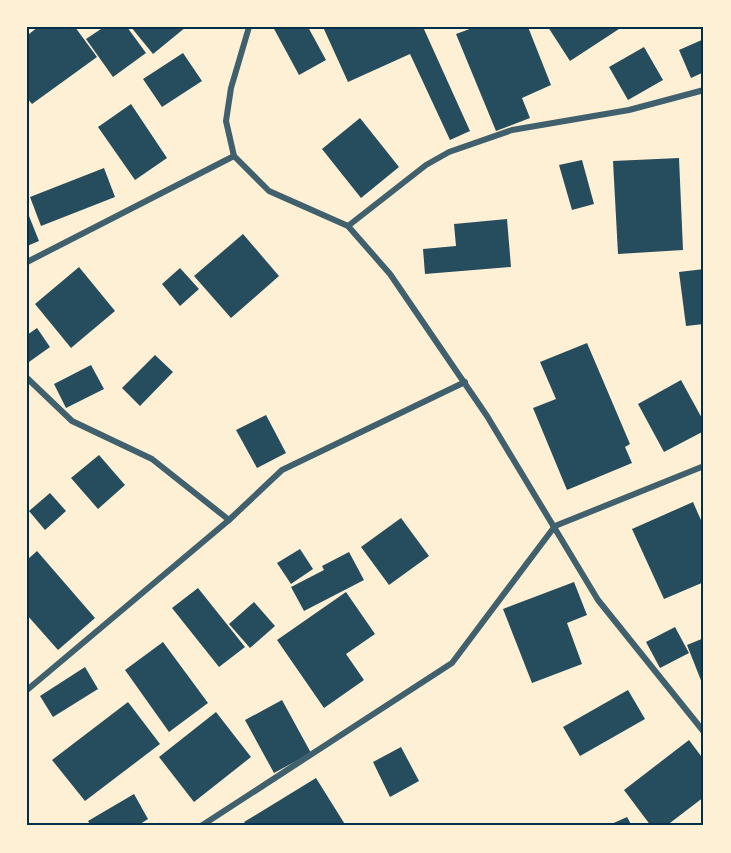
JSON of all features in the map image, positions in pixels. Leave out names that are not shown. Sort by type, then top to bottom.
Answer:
[{"type":"street","points":[[249,27],[231,88],[226,121],[234,156],[269,192],[348,226],[390,274],[465,382],[555,526],[598,600],[704,732]]},
{"type":"street","points":[[348,226],[426,165],[449,152],[512,130],[629,110],[704,90]]},
{"type":"street","points":[[27,262],[234,156]]},
{"type":"street","points":[[27,378],[72,421],[152,459],[229,520]]},
{"type":"street","points":[[27,690],[229,520],[282,470],[465,382]]},
{"type":"street","points":[[201,826],[452,663],[555,526],[704,466]]},
{"type":"building","points":[[38,27],[75,27],[97,57],[32,104],[27,98],[27,31],[29,34]]},
{"type":"building","points":[[104,27],[127,27],[146,53],[113,77],[86,39]]},
{"type":"building","points":[[131,27],[186,27],[153,54]]},
{"type":"building","points":[[273,27],[308,27],[326,60],[299,75]]},
{"type":"building","points":[[323,27],[423,27],[470,131],[450,140],[410,54],[348,82]]},
{"type":"building","points":[[475,27],[528,27],[551,85],[522,98],[530,118],[496,131],[456,34]]},
{"type":"building","points":[[548,27],[618,27],[619,29],[570,61]]},
{"type":"building","points":[[704,39],[704,72],[691,78],[679,50]]},
{"type":"building","points":[[644,47],[663,80],[628,100],[609,67]]},
{"type":"building","points":[[183,53],[202,81],[162,107],[143,79]]},
{"type":"building","points":[[131,104],[167,158],[135,180],[98,127]]},
{"type":"building","points":[[360,118],[399,167],[361,198],[322,149]]},
{"type":"building","points":[[679,158],[683,250],[618,254],[613,161]]},
{"type":"building","points":[[582,160],[594,204],[572,210],[559,165]]},
{"type":"building","points":[[104,168],[115,197],[41,226],[30,197]]},
{"type":"building","points":[[27,211],[39,241],[27,246]]},
{"type":"building","points":[[507,219],[511,267],[425,274],[423,249],[456,246],[454,224]]},
{"type":"building","points":[[243,234],[279,276],[231,318],[194,276]]},
{"type":"building","points":[[79,267],[115,311],[71,348],[35,304]]},
{"type":"building","points":[[180,268],[199,289],[180,306],[162,284]]},
{"type":"building","points":[[704,269],[704,324],[686,326],[679,272]]},
{"type":"building","points":[[37,328],[50,347],[29,362],[27,335]]},
{"type":"building","points":[[587,343],[630,444],[625,447],[632,463],[567,490],[533,408],[556,399],[540,362]]},
{"type":"building","points":[[155,355],[173,372],[140,406],[122,388]]},
{"type":"building","points":[[91,365],[104,389],[66,408],[54,384]]},
{"type":"building","points":[[681,380],[704,422],[704,431],[664,452],[638,404]]},
{"type":"building","points":[[266,415],[286,453],[257,468],[236,430]]},
{"type":"building","points":[[99,455],[125,485],[98,509],[71,478]]},
{"type":"building","points":[[50,493],[66,511],[45,530],[29,511]]},
{"type":"building","points":[[693,502],[704,527],[704,582],[664,599],[632,529]]},
{"type":"building","points":[[401,518],[429,556],[389,585],[361,547]]},
{"type":"building","points":[[300,549],[313,569],[291,584],[277,563]]},
{"type":"building","points":[[37,551],[95,618],[58,650],[27,615],[27,560]]},
{"type":"building","points":[[349,552],[364,580],[304,611],[291,587],[324,570],[322,566]]},
{"type":"building","points":[[574,582],[587,615],[567,623],[582,664],[532,683],[503,609]]},
{"type":"building","points":[[198,588],[245,647],[219,667],[172,608]]},
{"type":"building","points":[[346,592],[375,634],[346,654],[364,680],[324,708],[277,640]]},
{"type":"building","points":[[254,602],[275,626],[250,648],[229,624]]},
{"type":"building","points":[[675,627],[689,653],[660,668],[646,642]]},
{"type":"building","points":[[704,638],[704,688],[687,645]]},
{"type":"building","points":[[163,642],[208,703],[169,732],[125,670]]},
{"type":"building","points":[[85,667],[98,689],[53,717],[40,696]]},
{"type":"building","points":[[628,690],[645,719],[580,756],[563,727]]},
{"type":"building","points":[[282,700],[311,753],[274,773],[245,720]]},
{"type":"building","points":[[128,702],[160,744],[85,801],[52,760]]},
{"type":"building","points":[[216,712],[251,757],[194,802],[159,757]]},
{"type":"building","points":[[689,740],[704,760],[704,797],[666,826],[651,826],[624,790]]},
{"type":"building","points":[[401,747],[419,781],[390,797],[373,762]]},
{"type":"building","points":[[316,778],[346,826],[247,826],[244,822]]},
{"type":"building","points":[[134,794],[148,819],[137,826],[91,826],[88,821]]},
{"type":"building","points":[[627,817],[632,826],[607,826]]}]
